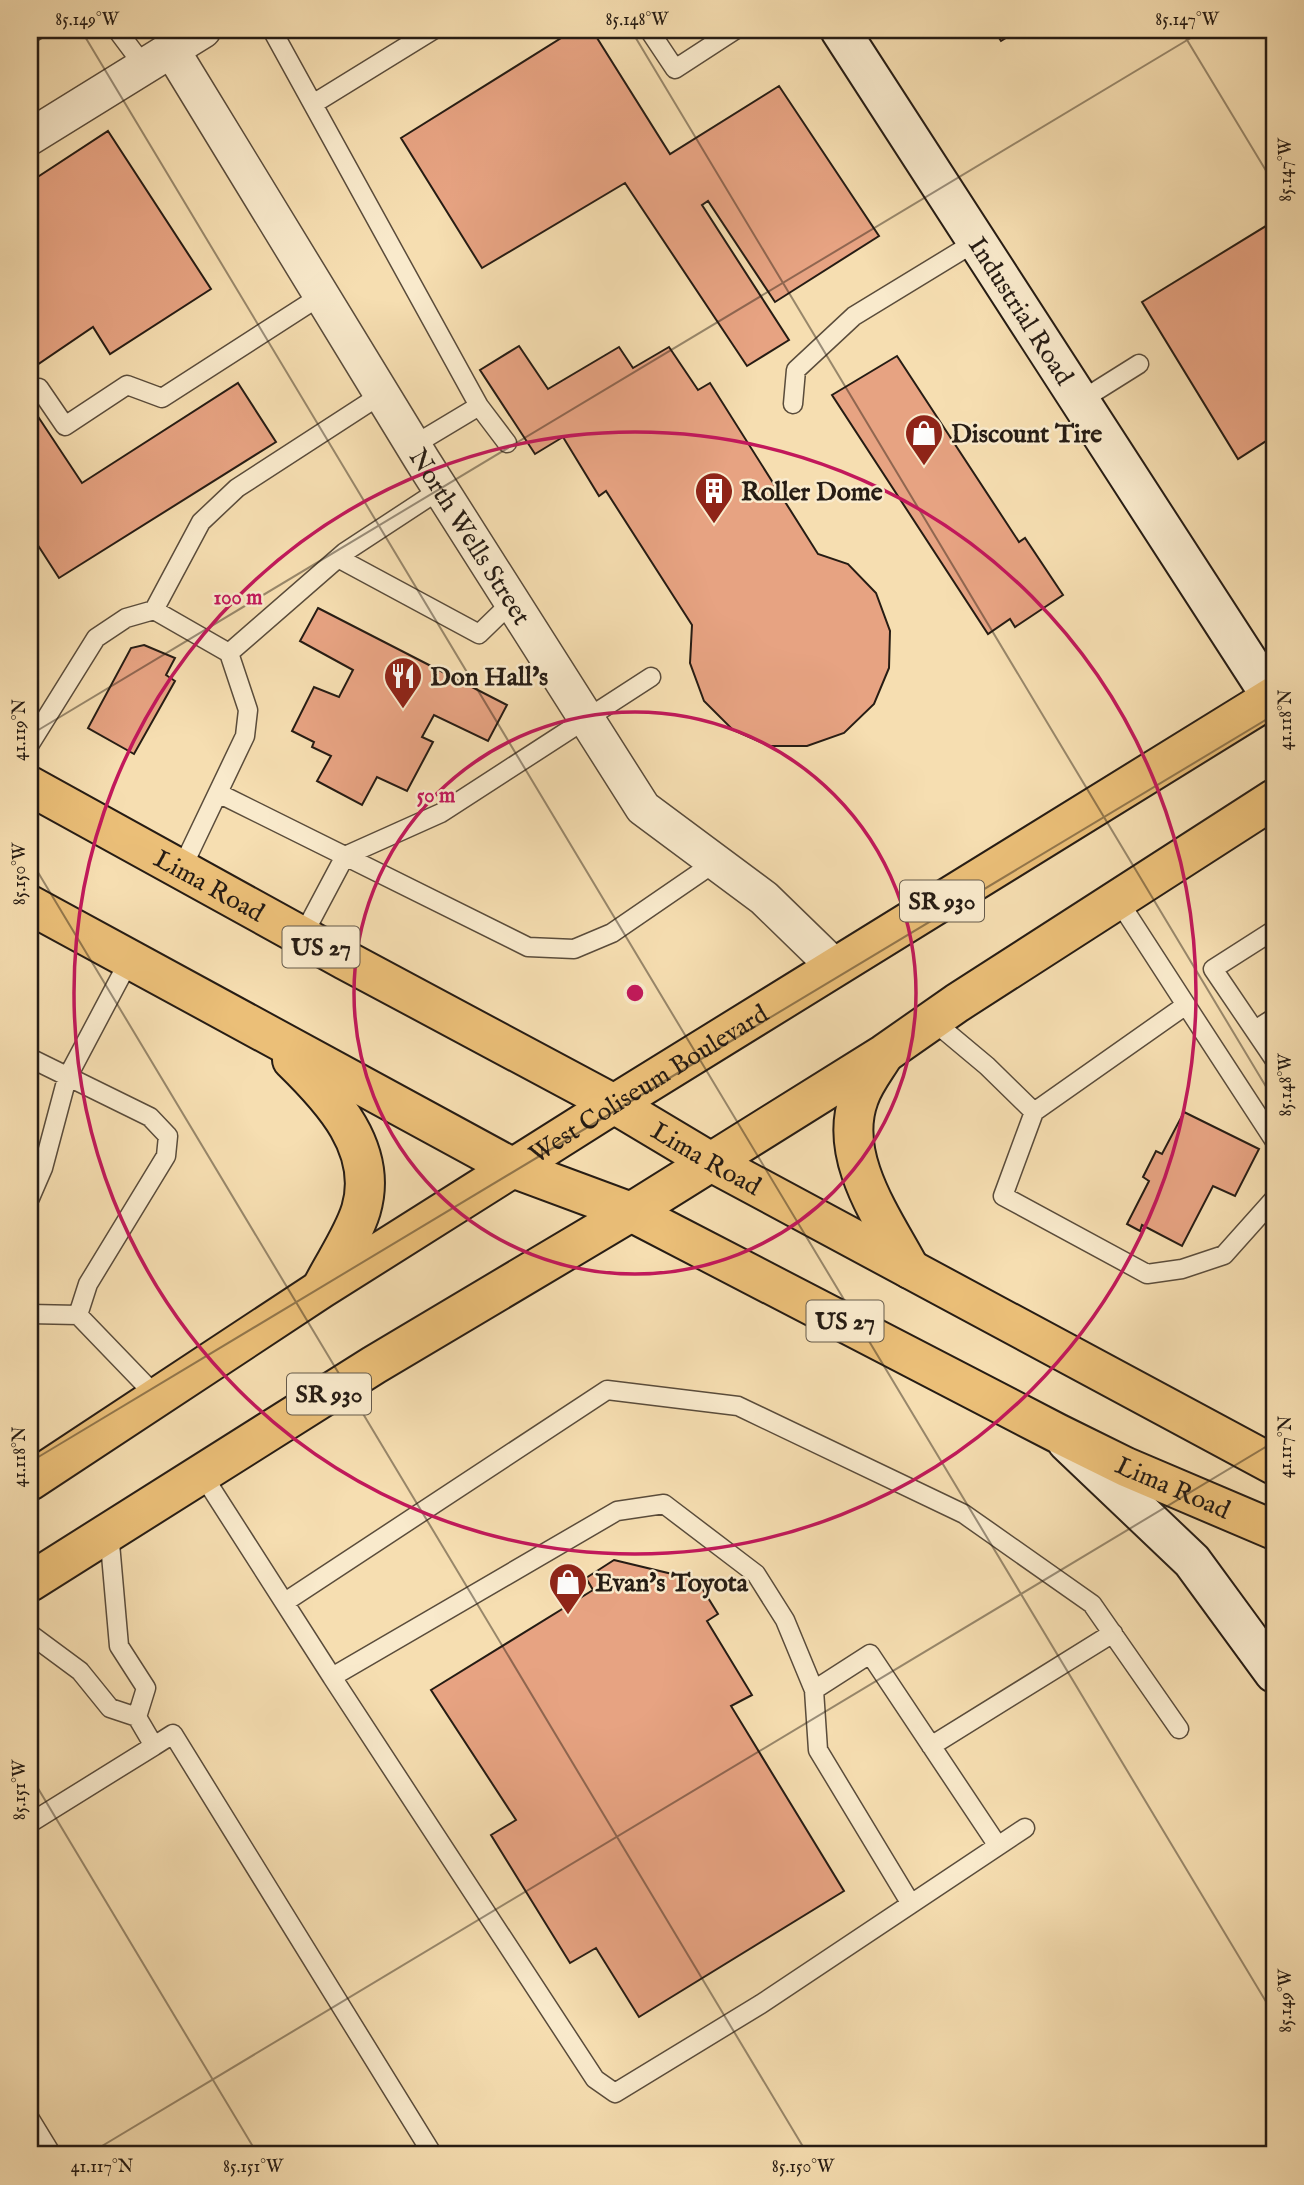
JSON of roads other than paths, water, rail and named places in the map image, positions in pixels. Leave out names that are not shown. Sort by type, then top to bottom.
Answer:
[{"type":"highway","name":"West Coliseum Boulevard","points":[[30,1480],[321,1289],[614,1104],[1273,697]]},
{"type":"highway","name":"Lima Road","points":[[30,786],[302,937],[614,1104],[711,1162],[1274,1465]]},
{"type":"highway","name":"SR 930","points":[[30,1582],[374,1365],[631,1212],[884,1054],[932,1020],[1274,799]]},
{"type":"highway","name":"Lima Road","points":[[30,905],[515,1168],[631,1212],[1057,1433],[1126,1467],[1274,1530]]},
{"type":"highway","points":[[260,1029],[324,1091],[345,1119],[362,1157],[366,1185],[360,1212],[321,1289]]},
{"type":"highway","points":[[884,1054],[858,1098],[855,1127],[857,1155],[868,1190],[910,1269]]},
{"type":"street","points":[[30,136],[203,30]]},
{"type":"street","name":"Industrial Road","points":[[840,30],[1273,697]]},
{"type":"street","name":"North Wells Street","points":[[158,58],[322,295],[643,808],[764,898],[835,967]]},
{"type":"street","points":[[1057,1433],[1192,1561],[1274,1673]]},
{"type":"lane","points":[[30,34],[37,30]]},
{"type":"lane","points":[[117,30],[158,58]]},
{"type":"lane","points":[[272,30],[479,406],[507,443]]},
{"type":"lane","points":[[313,104],[433,30]]},
{"type":"lane","points":[[649,30],[675,69],[734,30]]},
{"type":"lane","points":[[793,404],[796,370],[854,316],[977,241]]},
{"type":"lane","points":[[30,393],[39,388],[65,426],[127,386],[162,398],[322,295]]},
{"type":"lane","points":[[1080,401],[1139,364]]},
{"type":"lane","points":[[154,610],[201,522],[237,488],[382,394]]},
{"type":"lane","points":[[414,445],[479,406]]},
{"type":"lane","points":[[229,653],[338,558],[441,489]]},
{"type":"lane","points":[[338,558],[479,634],[512,602]]},
{"type":"lane","points":[[30,744],[96,638],[126,618],[154,610],[229,653],[248,710],[245,736],[220,794],[181,870]]},
{"type":"lane","points":[[302,937],[345,856],[441,813],[651,677]]},
{"type":"lane","points":[[220,794],[528,947],[574,948],[612,933],[714,863]]},
{"type":"lane","points":[[1118,900],[1274,1140]]},
{"type":"lane","points":[[1274,930],[1213,969],[1274,1059]]},
{"type":"lane","points":[[30,1198],[43,1168],[67,1078],[130,959]]},
{"type":"lane","points":[[1186,1005],[1034,1112],[1003,1196],[1147,1274],[1182,1269],[1224,1255],[1274,1199]]},
{"type":"lane","points":[[1255,1030],[1274,1018]]},
{"type":"lane","points":[[932,1020],[987,1066],[1034,1112]]},
{"type":"lane","points":[[30,1058],[150,1117],[169,1136],[166,1156],[88,1284],[78,1315]]},
{"type":"lane","points":[[30,1314],[78,1315],[158,1398]]},
{"type":"lane","points":[[285,1602],[607,1390],[738,1406],[964,1514],[1093,1604],[1179,1729]]},
{"type":"lane","points":[[202,1474],[595,2079],[615,2093],[761,2004],[1025,1828]]},
{"type":"lane","points":[[332,1677],[617,1511],[664,1504],[756,1574],[785,1620],[814,1690],[818,1750],[911,1904]]},
{"type":"lane","points":[[109,1531],[119,1646],[146,1688],[137,1717]]},
{"type":"lane","points":[[931,1746],[1113,1633]]},
{"type":"lane","points":[[30,1634],[80,1671],[110,1708],[137,1717],[154,1746]]},
{"type":"lane","points":[[814,1690],[870,1654],[998,1846]]},
{"type":"lane","points":[[30,1823],[173,1734],[433,2155]]},
{"type":"lane","points":[[30,2119],[52,2155]]},
{"type":"place","name":"Discount Tire","points":[[924,467]]},
{"type":"place","name":"Roller Dome","points":[[714,525]]},
{"type":"place","name":"Don Hall's","points":[[403,710]]},
{"type":"place","name":"Evan's Toyota","points":[[568,1616]]}]
